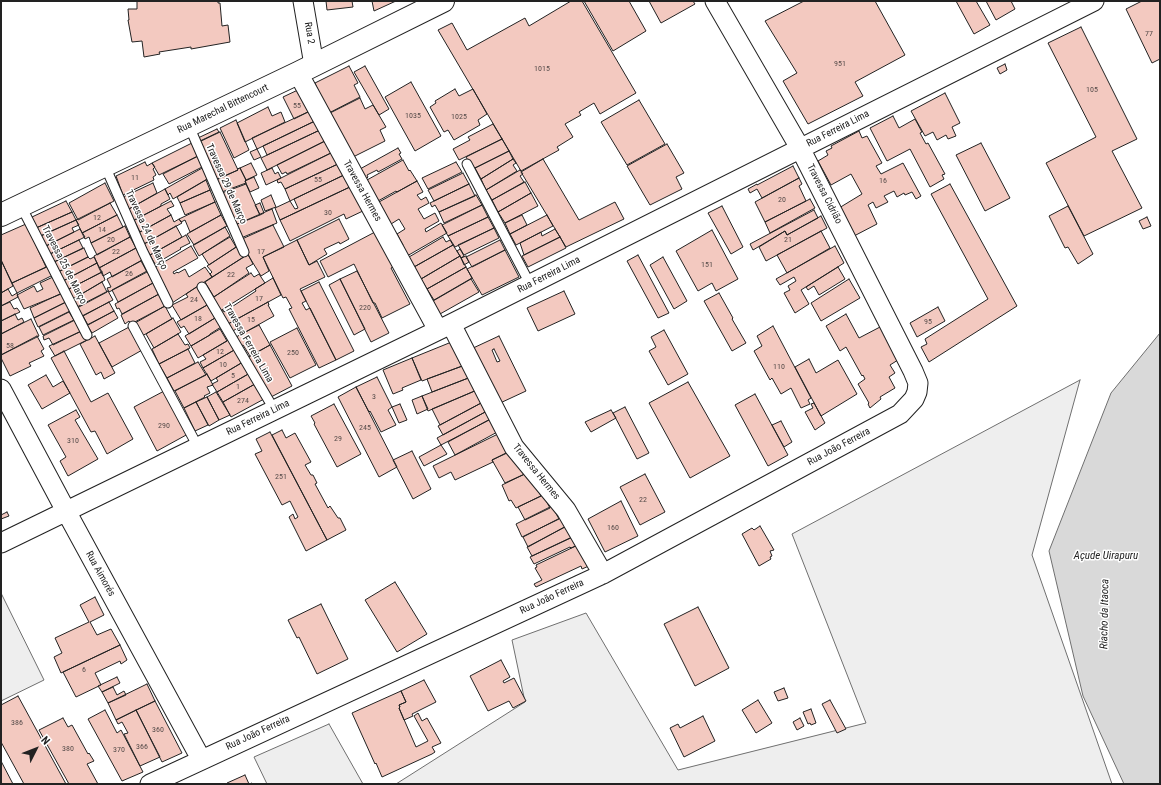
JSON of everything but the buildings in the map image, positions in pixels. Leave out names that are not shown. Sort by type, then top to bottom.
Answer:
[{"type":"main road","name":"Rua Marechal Bittencourt","points":[[1,215],[189,126],[443,1]]},
{"type":"street","name":"Rua 2","points":[[303,1],[306,69]]},
{"type":"street","name":"Travessa Cidrião","points":[[715,1],[800,148],[913,371]]},
{"type":"street","name":"Rua Ferreira Lima","points":[[1,543],[275,411],[1094,1]]},
{"type":"street","name":"Travessa Hermes","points":[[306,69],[444,327],[514,447],[566,510],[603,574]]},
{"type":"street","name":"Rua João Ferreira","points":[[150,784],[201,759],[603,574],[900,414],[914,399],[917,392],[918,383],[913,371]]},
{"type":"street","name":"Rua Aimorés","points":[[1,389],[201,759]]},
{"type":"lane","name":"Travessa 29 de Março","points":[[189,126],[244,252]]},
{"type":"lane","points":[[467,164],[530,284]]},
{"type":"lane","name":"Travessa 24 de Março","points":[[105,166],[142,252],[168,303]]},
{"type":"lane","name":"Travessa 25 de Março","points":[[21,206],[87,335]]},
{"type":"lane","name":"Travessa Ferreira Lima","points":[[202,286],[275,411]]},
{"type":"lane","points":[[133,326],[198,447]]},
{"type":"shaded area","points":[[1080,380],[1032,555],[1112,784],[396,784],[525,702],[512,640],[586,613],[678,770],[866,723],[792,534]]},
{"type":"shaded area","points":[[1,593],[44,680],[1,701]]},
{"type":"shaded area","points":[[329,724],[363,784],[267,784],[254,757]]},
{"type":"water","name":"Açude Uirapuru","points":[[1160,333],[1160,784],[1124,784],[1083,696],[1049,551],[1111,393]]},
{"type":"water label","name":"Riacho da Itaoca","points":[[1105,614]]}]
